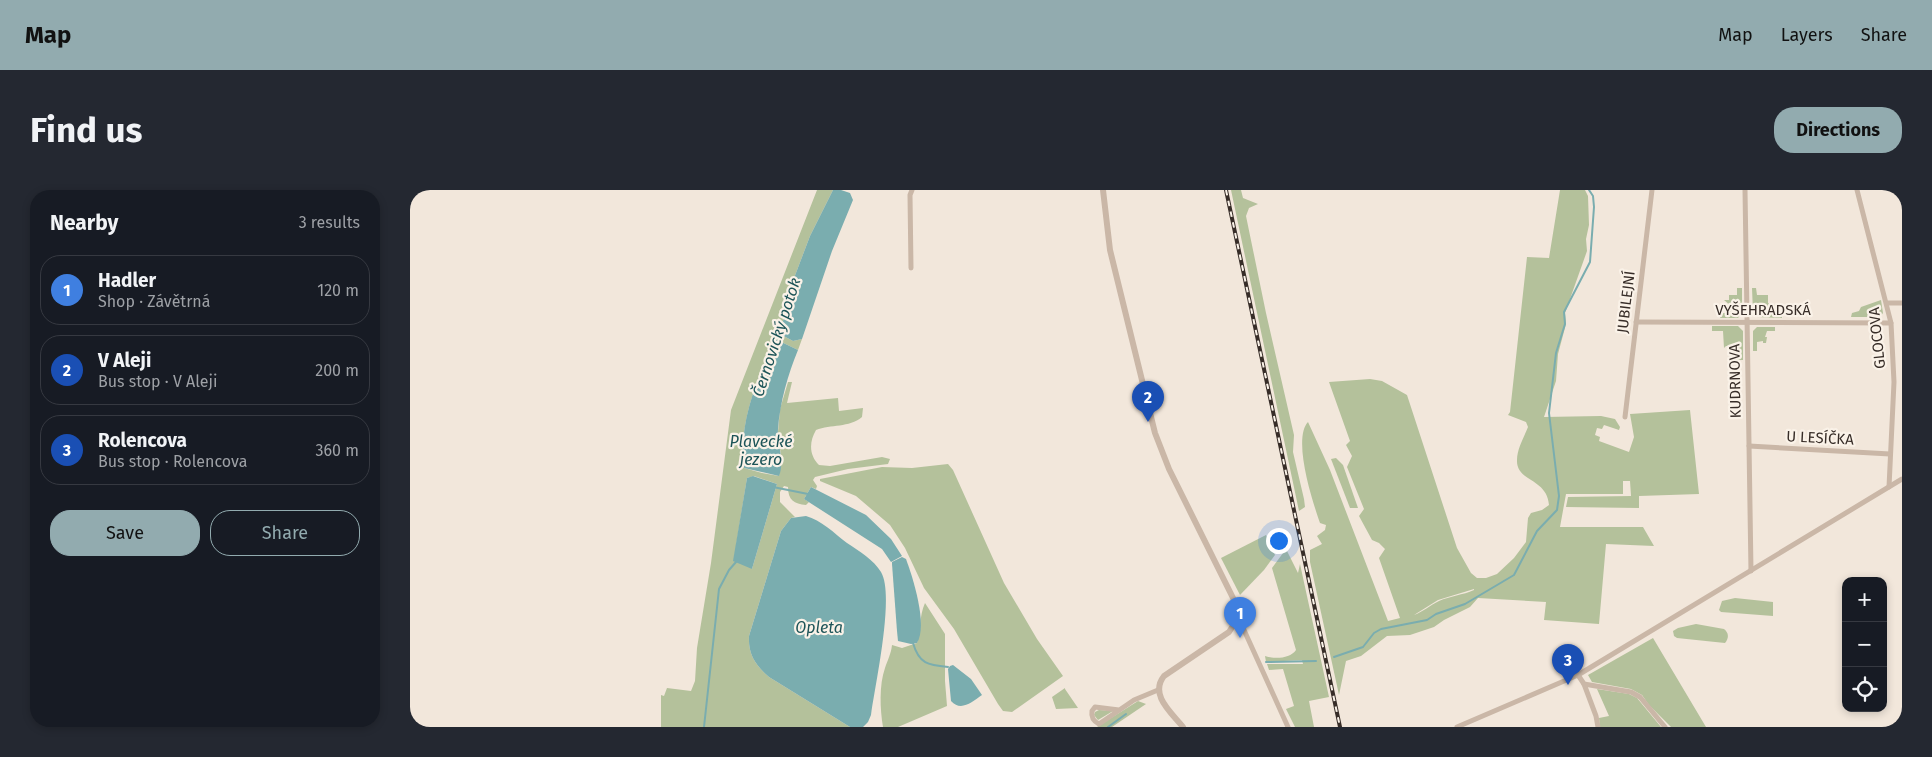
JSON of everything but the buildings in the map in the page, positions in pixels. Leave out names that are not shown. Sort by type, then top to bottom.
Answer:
[{"type":"street","points":[[911,268],[910,195],[912,190]]},
{"type":"street","points":[[1103,190],[1110,250],[1155,433],[1167,463],[1236,603],[1238,614],[1236,622],[1227,634],[1164,676],[1160,683],[1158,690],[1162,702],[1183,727]]},
{"type":"street","name":"JUBILEJNÍ","points":[[1625,417],[1652,190]]},
{"type":"street","name":"KUDRNOVA","points":[[1745,190],[1751,571]]},
{"type":"street","name":"GLOCOVA","points":[[1857,190],[1891,323],[1894,382],[1889,487]]},
{"type":"street","points":[[1887,303],[1902,303]]},
{"type":"street","name":"VYŠEHRADSKÁ","points":[[1636,322],[1891,323]]},
{"type":"street","name":"U LESÍČKA","points":[[1749,446],[1890,454]]},
{"type":"street","points":[[1457,727],[1578,675],[1902,479]]},
{"type":"street","points":[[1236,622],[1244,630],[1288,727]]},
{"type":"street","points":[[1578,675],[1584,684],[1596,716],[1598,727]]},
{"type":"street","points":[[1584,684],[1631,692],[1640,697],[1665,727]]},
{"type":"street","points":[[1120,710],[1096,707],[1092,711],[1091,716],[1094,722],[1099,724],[1120,710],[1136,699],[1158,690]]},
{"type":"green space","points":[[817,190],[833,190],[810,236],[791,286],[785,316],[778,333],[793,341],[802,339],[798,350],[775,339],[750,402],[746,418],[743,451],[744,468],[779,476],[781,456],[778,432],[780,409],[788,382],[792,382],[787,403],[838,398],[839,411],[863,408],[862,417],[851,423],[816,430],[811,448],[813,457],[819,465],[830,466],[882,457],[890,459],[888,464],[848,469],[815,477],[813,480],[817,486],[816,489],[811,487],[804,499],[809,502],[806,505],[798,504],[792,500],[788,487],[784,486],[780,492],[780,502],[795,517],[791,518],[781,531],[749,636],[749,642],[753,659],[769,677],[850,727],[661,727],[661,695],[664,696],[667,688],[691,691],[695,681],[697,648],[711,563],[731,410]],"holes":[[[754,476],[777,484],[752,569],[736,546],[747,478]]]},
{"type":"green space","points":[[1231,190],[1241,190],[1243,198],[1258,204],[1249,208],[1246,216],[1294,435],[1293,452],[1305,507],[1299,511]]},
{"type":"green space","points":[[1560,190],[1585,190],[1588,196],[1589,225],[1586,239],[1587,251],[1565,313],[1566,324],[1558,354],[1556,381],[1544,417],[1601,416],[1615,419],[1620,427],[1619,430],[1604,425],[1602,429],[1597,428],[1595,435],[1600,437],[1599,441],[1629,452],[1634,437],[1630,414],[1690,410],[1699,494],[1639,496],[1639,508],[1566,507],[1568,497],[1631,496],[1630,481],[1623,481],[1623,494],[1566,494],[1560,527],[1643,527],[1654,546],[1606,544],[1599,624],[1544,620],[1546,602],[1478,598],[1470,607],[1434,627],[1410,635],[1387,636],[1361,656],[1346,661],[1339,695],[1310,562],[1310,550],[1322,544],[1317,536],[1325,530],[1326,525],[1320,523],[1305,471],[1302,442],[1304,430],[1308,422],[1330,470],[1388,621],[1400,618],[1379,558],[1385,549],[1379,543],[1372,540],[1359,516],[1364,509],[1347,467],[1352,456],[1346,445],[1350,441],[1329,382],[1370,379],[1382,381],[1407,395],[1457,548],[1471,573],[1477,578],[1486,578],[1497,574],[1514,558],[1526,542],[1528,518],[1531,513],[1542,510],[1549,505],[1543,490],[1521,473],[1518,467],[1518,452],[1528,427],[1526,422],[1508,415],[1510,412],[1527,257],[1549,258]],"holes":[[[1474,590],[1439,601],[1414,615],[1438,600]]]},
{"type":"green space","points":[[1737,288],[1742,288],[1742,313],[1738,318],[1720,318],[1720,313],[1727,313],[1727,311],[1731,310],[1731,306],[1724,300],[1729,300],[1729,295],[1737,295]]},
{"type":"green space","points":[[1752,288],[1756,288],[1757,295],[1768,295],[1768,303],[1775,305],[1775,313],[1782,313],[1782,318],[1757,317],[1753,313]]},
{"type":"green space","points":[[1881,300],[1883,313],[1880,317],[1851,317],[1852,313],[1859,311],[1861,307]]},
{"type":"green space","points":[[1712,326],[1738,326],[1743,331],[1743,360],[1738,360],[1738,346],[1726,346],[1724,348],[1723,331],[1712,331]]},
{"type":"green space","points":[[1757,327],[1775,327],[1775,331],[1767,331],[1766,343],[1763,343],[1763,341],[1757,342],[1757,351],[1753,351],[1753,331]]},
{"type":"green space","points":[[1336,458],[1343,465],[1358,508],[1350,508],[1331,459]]},
{"type":"green space","points":[[948,464],[953,470],[1004,583],[1037,639],[1063,676],[1012,712],[1003,711],[998,704],[954,629],[924,588],[905,548],[890,525],[856,496],[820,481],[820,479],[882,467],[912,468]]},
{"type":"green space","points":[[1266,535],[1275,555],[1264,570],[1240,595],[1221,558]]},
{"type":"green space","points":[[1286,549],[1298,573],[1300,564],[1329,697],[1309,701],[1314,727],[1295,727],[1286,709],[1294,706],[1283,669],[1269,670],[1267,664],[1303,664],[1302,660],[1266,662],[1265,656],[1282,658],[1296,650],[1272,568]]},
{"type":"green space","points":[[1735,598],[1773,602],[1773,616],[1721,612],[1719,610],[1722,601]]},
{"type":"green space","points":[[925,603],[945,634],[947,706],[898,727],[883,727],[881,689],[892,645],[902,648],[917,643]]},
{"type":"green space","points":[[1696,624],[1724,629],[1728,634],[1725,643],[1677,638],[1674,636],[1673,631],[1678,628]]},
{"type":"green space","points":[[1653,638],[1706,727],[1671,727],[1649,705],[1642,695],[1631,689],[1592,682],[1588,675]]},
{"type":"green space","points":[[1065,688],[1078,708],[1056,709],[1052,697]]},
{"type":"green space","points":[[1597,689],[1629,694],[1637,698],[1661,727],[1600,727],[1599,718],[1609,716]]},
{"type":"green space","points":[[1138,701],[1146,704],[1112,727],[1097,727]]},
{"type":"green space","points":[[1099,710],[1113,711],[1098,720],[1094,715]]},
{"type":"water","points":[[833,190],[850,193],[853,200],[832,251],[802,339],[793,341],[778,333],[785,316],[791,286],[810,236]]},
{"type":"water","name":"Plavecké jezero","points":[[775,339],[798,350],[785,388],[779,419],[778,435],[781,470],[779,476],[744,468],[743,451],[746,418],[750,402]]},
{"type":"water","points":[[753,476],[777,484],[752,569],[733,561],[747,478]]},
{"type":"water","points":[[811,487],[866,515],[891,539],[902,556],[891,562],[882,549],[804,499]]},
{"type":"water","name":"Opleta","points":[[806,516],[822,524],[870,560],[881,572],[885,584],[885,619],[880,663],[871,715],[863,727],[850,727],[769,677],[756,664],[751,654],[749,636],[781,531],[791,518]]},
{"type":"water","points":[[902,557],[906,559],[909,567],[920,614],[920,635],[917,643],[911,644],[898,641],[892,562]]},
{"type":"water","points":[[953,665],[971,679],[982,695],[963,706],[959,706],[951,701],[948,669]]},
{"type":"waterway","points":[[1334,657],[1363,647],[1374,633],[1381,629],[1427,620],[1436,614],[1465,604],[1514,575],[1537,531],[1557,510],[1559,496],[1549,413],[1556,353],[1565,324],[1564,312],[1590,262],[1594,207],[1593,196],[1589,190]]},
{"type":"waterway","points":[[773,487],[808,494]]},
{"type":"waterway","name":"Černovický potok","points":[[704,727],[719,589],[729,570],[736,562]]},
{"type":"waterway","points":[[913,643],[918,655],[925,662],[948,667]]},
{"type":"waterway","points":[[1266,662],[1316,661]]},
{"type":"waterway","points":[[1108,727],[1126,714]]},
{"type":"railway","points":[[1226,190],[1340,727]]},
{"type":"place","name":"V Aleji","points":[[1148,422]]},
{"type":"place","name":"Hadler","points":[[1240,638]]},
{"type":"place","name":"Rolencova","points":[[1568,685]]}]
